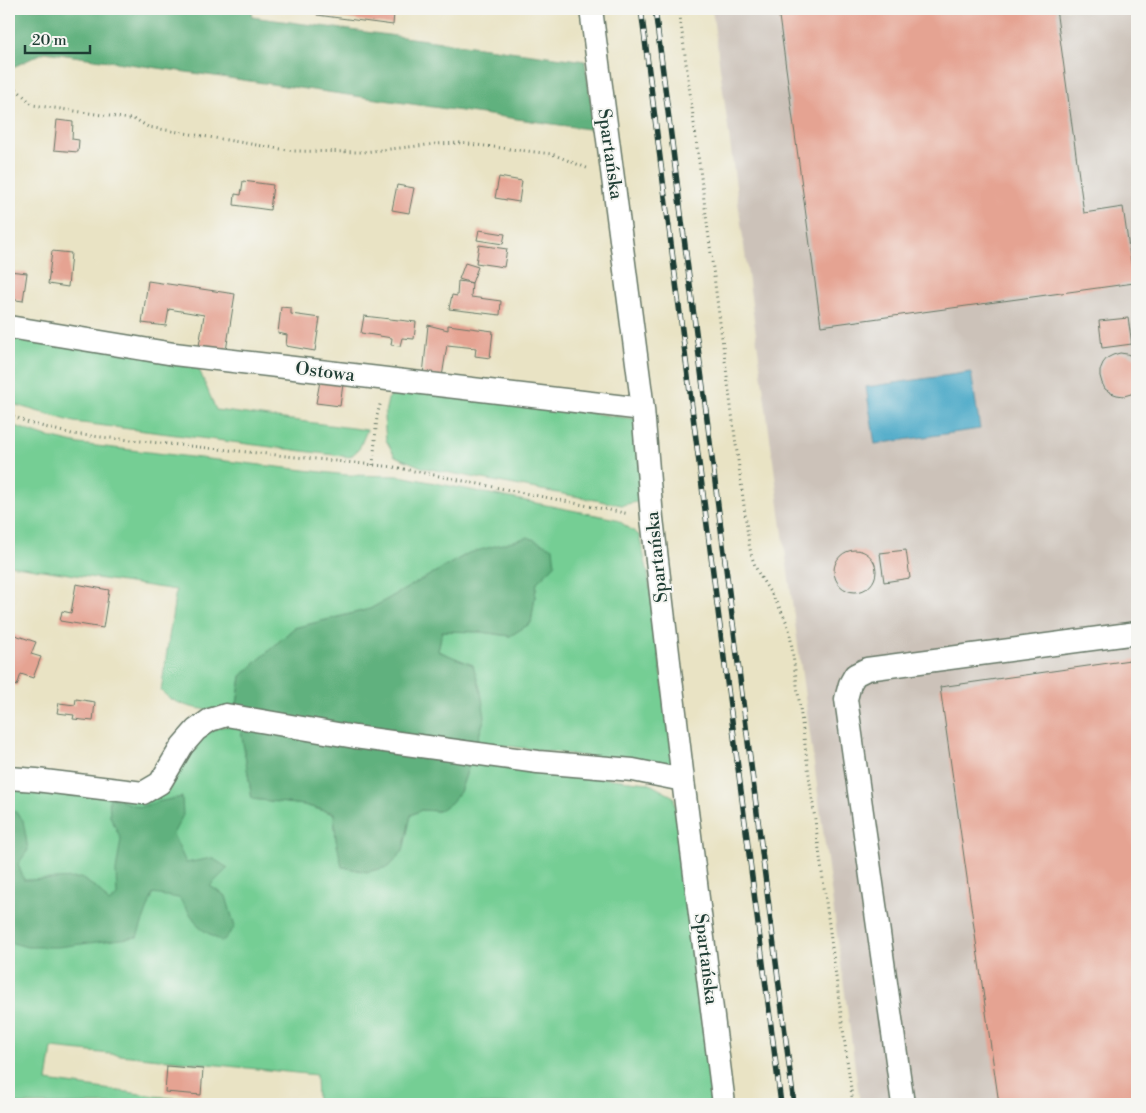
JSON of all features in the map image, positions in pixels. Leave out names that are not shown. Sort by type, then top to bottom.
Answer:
[{"type":"street","name":"Spartańska","points":[[591,9],[642,409],[652,518],[724,1104]]},
{"type":"street","name":"Ostowa","points":[[9,327],[174,354],[642,409]]},
{"type":"street","points":[[904,1104],[846,699],[850,684],[855,675],[867,669],[1137,632]]},
{"type":"street","points":[[9,778],[143,793],[160,783],[182,746],[196,730],[210,720],[226,715],[355,737],[538,762],[633,770],[683,780]]},
{"type":"path","points":[[679,9],[749,544],[752,560],[781,608],[787,620],[790,633],[853,1104]]},
{"type":"path","points":[[9,82],[33,105],[137,120],[148,127],[293,152],[363,152],[460,143],[552,154],[613,178]]},
{"type":"path","points":[[373,465],[377,416],[388,380]]},
{"type":"path","points":[[9,414],[29,423],[72,434],[394,467],[652,518]]},
{"type":"shaded area","points":[[712,9],[1137,9],[1137,1104],[860,1104]]},
{"type":"green space","points":[[9,9],[253,9],[252,17],[585,61],[595,130],[45,52],[9,69]]},
{"type":"green space","points":[[9,335],[196,362],[216,410],[367,430],[359,449],[350,457],[74,422],[9,403]]},
{"type":"green space","points":[[398,387],[636,419],[643,488],[637,502],[622,505],[424,468],[395,456],[386,440],[384,418],[388,399]]},
{"type":"green space","points":[[9,424],[44,436],[79,444],[347,475],[400,476],[616,519],[639,535],[648,573],[674,768],[477,742],[485,717],[472,665],[438,651],[442,631],[481,632],[510,636],[531,623],[537,582],[469,553],[370,609],[294,628],[241,676],[237,705],[214,710],[190,707],[173,700],[161,691],[176,590],[9,565]]},
{"type":"green space","points":[[528,537],[553,548],[555,565],[537,582],[531,623],[510,636],[481,632],[442,631],[438,651],[473,665],[481,692],[485,717],[460,792],[451,803],[438,811],[421,810],[411,815],[403,851],[388,867],[367,872],[342,867],[336,840],[334,813],[304,805],[252,799],[237,705],[241,676],[294,628],[370,609],[469,553]]},
{"type":"green space","points":[[240,724],[252,799],[304,805],[334,814],[336,840],[403,851],[411,815],[421,810],[438,811],[460,792],[470,763],[648,783],[674,797],[713,1104],[317,1104],[316,1075],[52,1048],[47,1081],[170,1098],[233,1104],[9,1104],[9,786],[148,798],[169,791],[180,763],[197,737],[220,727]]},
{"type":"green space","points":[[109,797],[140,807],[182,797],[183,815],[173,834],[186,863],[212,858],[228,868],[210,886],[226,896],[235,927],[222,942],[200,928],[179,898],[153,894],[137,937],[58,947],[27,947],[9,942],[9,808],[23,820],[28,850],[18,864],[24,880],[81,878],[98,889],[109,903],[117,896],[116,871],[121,839],[110,816]]},
{"type":"water","points":[[971,372],[980,429],[875,444],[866,387]]},
{"type":"building","points":[[318,9],[349,9],[364,12],[365,10],[394,13],[393,25],[317,15]]},
{"type":"building","points":[[778,9],[1056,9],[1084,213],[1123,207],[1134,283],[821,326]]},
{"type":"building","points":[[57,120],[73,122],[72,139],[79,140],[78,152],[54,150]]},
{"type":"building","points":[[499,177],[522,181],[519,202],[495,198]]},
{"type":"building","points":[[243,181],[273,185],[270,210],[234,205],[235,194],[241,195]]},
{"type":"building","points":[[397,185],[414,188],[409,213],[392,210]]},
{"type":"building","points":[[479,230],[505,234],[503,244],[477,240]]},
{"type":"building","points":[[479,245],[507,249],[504,267],[476,263]]},
{"type":"building","points":[[52,251],[71,253],[68,287],[48,284]]},
{"type":"building","points":[[465,263],[478,267],[472,283],[459,279]]},
{"type":"building","points":[[9,271],[27,273],[23,301],[9,299]]},
{"type":"building","points":[[148,281],[235,294],[226,351],[199,346],[204,315],[169,309],[166,326],[142,323]]},
{"type":"building","points":[[458,281],[472,283],[471,297],[501,301],[500,315],[449,309],[452,295],[457,296]]},
{"type":"building","points":[[281,307],[291,308],[291,314],[320,318],[315,351],[286,346],[287,335],[278,333]]},
{"type":"building","points":[[364,316],[416,322],[414,339],[402,338],[400,346],[391,345],[392,338],[361,333]]},
{"type":"building","points":[[1128,318],[1132,344],[1102,348],[1099,321]]},
{"type":"building","points":[[428,325],[448,330],[448,325],[493,331],[490,358],[475,356],[476,348],[447,345],[442,377],[423,375]]},
{"type":"building","points":[[1120,353],[1134,357],[1137,361],[1137,388],[1131,394],[1124,396],[1111,393],[1105,389],[1100,376],[1100,370],[1107,358]]},
{"type":"building","points":[[320,381],[343,384],[340,406],[316,403]]},
{"type":"building","points":[[851,550],[859,550],[870,556],[876,571],[870,586],[859,592],[851,592],[840,586],[834,575],[834,567],[840,556]]},
{"type":"building","points":[[906,550],[910,578],[884,582],[880,553]]},
{"type":"building","points":[[76,584],[109,590],[103,628],[60,621],[62,611],[71,613]]},
{"type":"building","points":[[9,633],[36,642],[31,654],[41,657],[33,678],[21,674],[17,686],[9,683]]},
{"type":"building","points":[[1137,659],[1137,1104],[999,1104],[940,687]]},
{"type":"building","points":[[76,699],[95,702],[93,721],[73,719],[74,715],[57,713],[59,703],[75,705]]},
{"type":"building","points":[[167,1066],[203,1069],[201,1095],[165,1092]]},
{"type":"railway","points":[[641,9],[781,1104]]},
{"type":"railway","points":[[655,9],[794,1104]]}]
